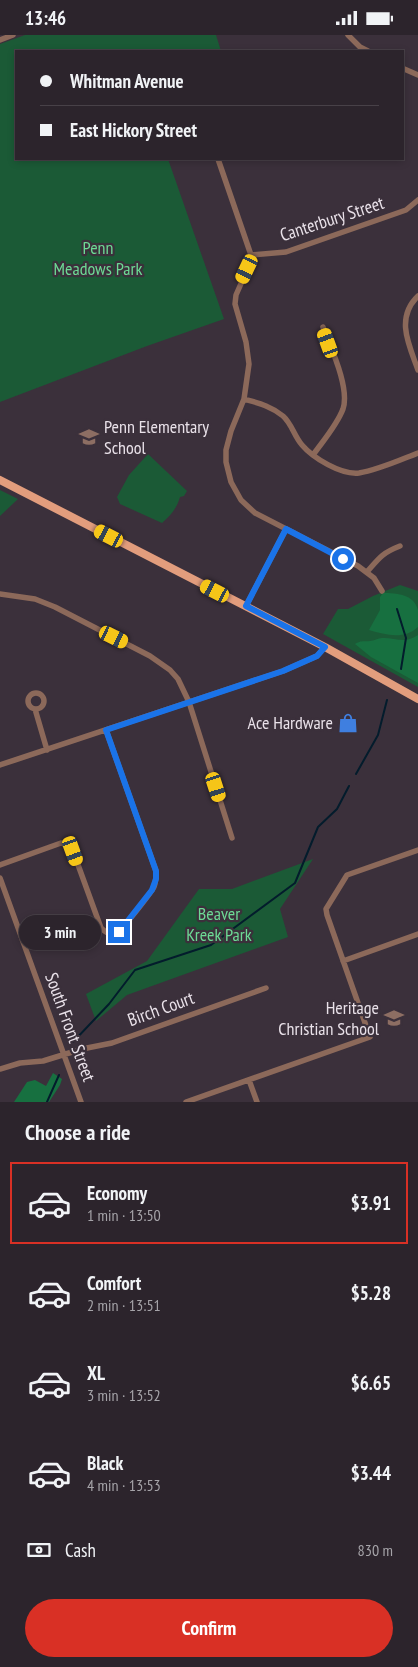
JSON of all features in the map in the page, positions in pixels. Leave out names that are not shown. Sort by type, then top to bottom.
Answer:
[{"type":"main road","points":[[0,480],[325,647],[418,699]]},
{"type":"street","points":[[0,40],[14,35]]},
{"type":"street","points":[[348,35],[359,49]]},
{"type":"street","points":[[404,69],[416,74],[418,65]]},
{"type":"street","points":[[218,160],[251,255],[236,295],[235,304],[244,332],[248,353],[248,375],[244,399],[231,431],[226,450],[226,462],[231,482],[235,491],[255,513],[368,572],[382,591]]},
{"type":"street","name":"Canterbury Street","points":[[251,255],[286,252],[406,211],[418,199]]},
{"type":"street","points":[[418,296],[407,313],[405,328],[418,370]]},
{"type":"street","points":[[313,455],[339,418],[345,402],[344,387],[323,327]]},
{"type":"street","points":[[244,399],[268,406],[282,415],[292,427],[301,444],[313,455],[337,469],[355,473],[366,471],[418,453]]},
{"type":"street","points":[[246,606],[286,529]]},
{"type":"street","points":[[368,572],[386,551],[400,546]]},
{"type":"street","points":[[0,594],[23,596],[48,604],[150,656],[170,670],[178,679],[189,702],[232,838]]},
{"type":"street","points":[[0,765],[283,671],[317,656],[325,647]]},
{"type":"street","points":[[35,709],[47,750]]},
{"type":"street","points":[[0,865],[54,845],[65,844],[73,851],[101,928],[110,934],[119,932],[122,929],[152,890],[156,879],[156,871],[106,730]]},
{"type":"street","points":[[186,1102],[370,1037],[326,911],[344,877],[418,850]]},
{"type":"street","name":"South Front Street","points":[[0,878],[81,1102]]},
{"type":"street","points":[[343,961],[418,934]]},
{"type":"street","name":"Birch Court","points":[[0,1069],[20,1063],[43,1061],[112,1043],[266,988]]},
{"type":"street","points":[[249,1080],[257,1102]]},
{"type":"green space","name":"Penn Meadows Park","points":[[25,35],[216,35],[221,50],[15,50],[15,160],[168,160],[224,319],[0,402],[0,44]]},
{"type":"green space","points":[[148,454],[187,491],[184,496],[180,497],[173,511],[162,523],[120,504],[117,497],[129,475]]},
{"type":"green space","points":[[0,490],[18,499],[0,516]]},
{"type":"green space","points":[[400,585],[418,591],[418,687],[323,634],[338,609],[348,609]]},
{"type":"green space","points":[[383,593],[404,595],[413,601],[418,610],[418,627],[407,634],[401,635],[388,635],[369,630],[380,610],[380,597]]},
{"type":"green space","points":[[418,635],[418,683],[371,657],[355,644],[382,638],[404,640]]},
{"type":"green space","name":"Beaver Kreek Park","points":[[313,859],[280,909],[288,937],[127,995],[96,1021],[86,994],[147,961],[199,889],[232,889]]},
{"type":"green space","points":[[53,1073],[62,1079],[49,1102],[14,1102],[27,1082],[35,1080],[46,1086]]},
{"type":"waterway","points":[[397,609],[406,638],[401,669]]},
{"type":"waterway","points":[[356,774],[378,735],[387,700]]},
{"type":"waterway","points":[[73,1042],[109,1004],[135,970],[211,945],[295,883],[318,827],[337,809],[349,786]]},
{"type":"waterway","points":[[47,1102],[59,1075]]},
{"type":"place","name":"Penn Elementary School","points":[[89,437]]},
{"type":"place","name":"Ace Hardware","points":[[348,723]]},
{"type":"place","name":"Heritage Christian School","points":[[394,1018]]},
{"type":"route","points":[[119,932],[152,890],[155,885],[156,871],[106,730],[283,671],[317,656],[325,647],[246,606],[286,529],[343,559]]}]
